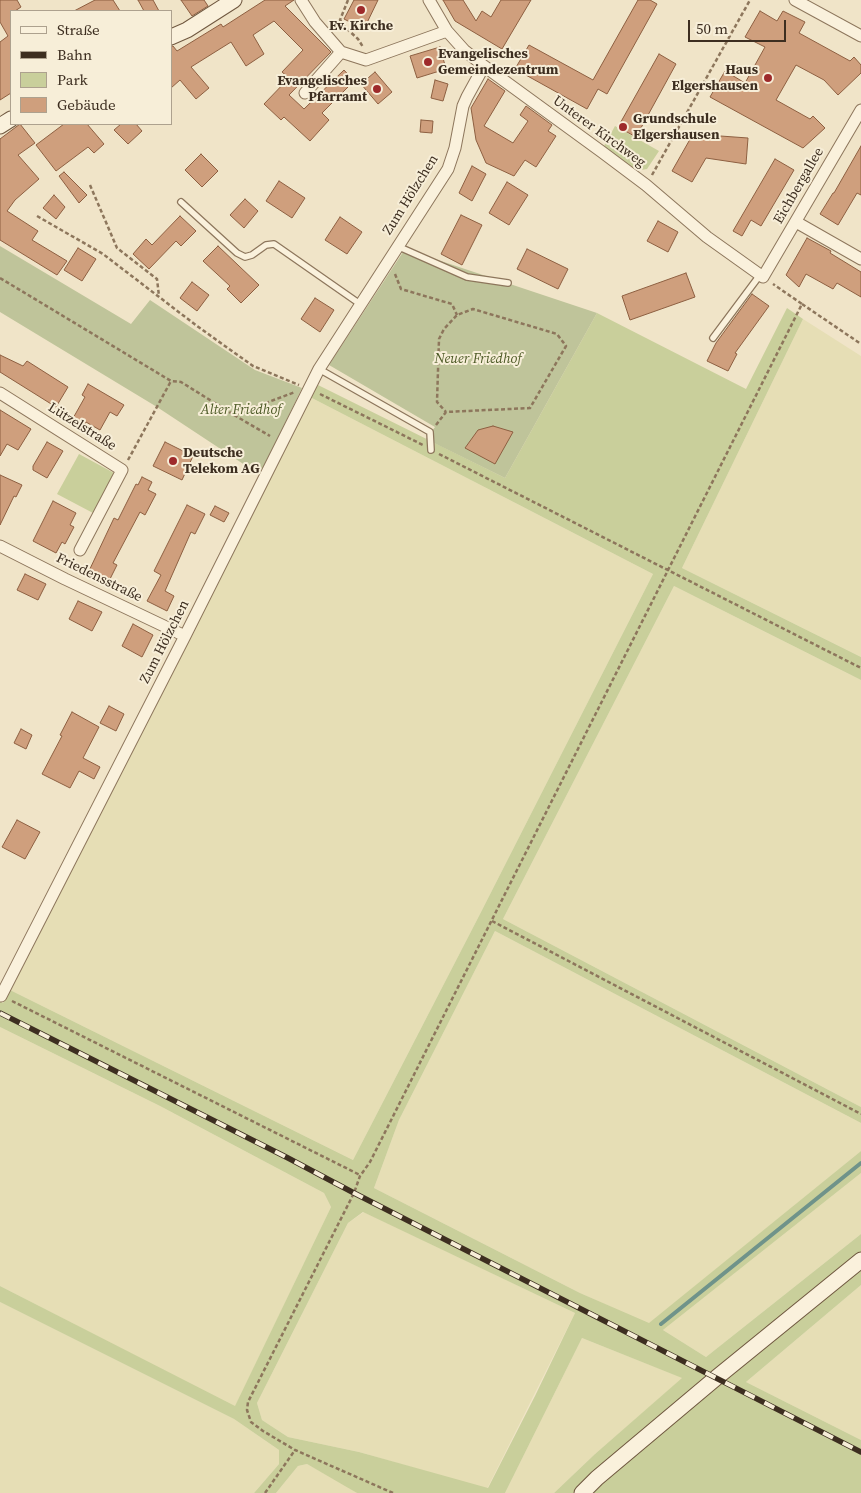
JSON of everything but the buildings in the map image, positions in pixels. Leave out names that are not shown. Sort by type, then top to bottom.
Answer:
[{"type":"main road","points":[[172,37],[187,30],[234,0]]},
{"type":"main road","points":[[582,1493],[597,1478],[861,1260]]},
{"type":"street","points":[[301,0],[315,22],[341,52],[366,60],[446,31]]},
{"type":"street","name":"Unterer Kirchweg","points":[[429,0],[446,31],[464,50],[646,185],[707,237],[762,276]]},
{"type":"street","points":[[795,0],[861,36]]},
{"type":"street","points":[[305,93],[341,52]]},
{"type":"street","name":"Zum Hölzchen","points":[[1,996],[185,636],[318,369],[448,169],[455,148],[466,97],[484,66]]},
{"type":"street","name":"Eichbergallee","points":[[762,276],[796,222],[861,110]]},
{"type":"street","points":[[796,222],[861,258]]},
{"type":"street","name":"Lützelstraße","points":[[0,393],[122,470],[80,550]]},
{"type":"street","name":"Friedensstraße","points":[[0,546],[185,636]]},
{"type":"lane","points":[[181,202],[237,253],[245,257],[252,256],[266,244],[274,244],[360,304]]},
{"type":"lane","points":[[397,246],[468,277],[508,283]]},
{"type":"lane","points":[[713,338],[762,276]]},
{"type":"lane","points":[[318,369],[430,432],[431,450]]},
{"type":"path","points":[[348,0],[340,20],[358,38],[364,48],[366,60]]},
{"type":"path","points":[[646,185],[750,0]]},
{"type":"path","points":[[90,185],[117,248],[157,279],[159,296]]},
{"type":"path","points":[[36,216],[103,254],[253,366],[309,389],[861,668]]},
{"type":"path","points":[[388,261],[401,288],[452,304],[457,315]]},
{"type":"path","points":[[762,276],[861,344]]},
{"type":"path","points":[[0,278],[171,381],[181,382],[270,436]]},
{"type":"path","points":[[393,1493],[296,1450],[262,1432],[251,1422],[247,1410],[248,1402],[354,1194],[360,1176],[370,1162],[802,304]]},
{"type":"path","points":[[430,432],[446,412],[530,408],[566,346],[557,334],[473,309],[457,315],[444,329],[438,339],[437,402],[446,412]]},
{"type":"path","points":[[122,470],[171,381]]},
{"type":"path","points":[[234,415],[295,392],[309,389]]},
{"type":"path","points":[[492,920],[861,1114]]},
{"type":"path","points":[[1,996],[360,1176]]},
{"type":"path","points":[[265,1493],[296,1450]]},
{"type":"shaded area","points":[[803,319],[861,356],[861,657],[682,568]]},
{"type":"shaded area","points":[[310,397],[653,574],[353,1160],[10,990]]},
{"type":"shaded area","points":[[674,586],[861,680],[861,1107],[503,919]]},
{"type":"shaded area","points":[[495,931],[861,1123],[861,1151],[649,1324],[580,1293],[374,1188],[399,1120]]},
{"type":"shaded area","points":[[0,1027],[160,1106],[324,1193],[331,1207],[235,1407],[0,1286]]},
{"type":"shaded area","points":[[861,1173],[861,1234],[706,1357],[663,1330]]},
{"type":"shaded area","points":[[364,1212],[575,1313],[487,1489],[359,1452],[288,1437],[262,1420],[257,1403],[348,1223]]},
{"type":"shaded area","points":[[861,1285],[861,1440],[746,1382]]},
{"type":"shaded area","points":[[0,1302],[234,1419],[279,1450],[279,1464],[254,1493],[0,1493]]},
{"type":"shaded area","points":[[582,1338],[683,1378],[595,1454],[554,1493],[505,1493]]},
{"type":"shaded area","points":[[307,1464],[357,1493],[276,1493],[298,1466]]},
{"type":"green space","points":[[615,126],[659,151],[647,169],[632,169],[604,146]]},
{"type":"green space","name":"Alter Friedhof","points":[[0,246],[131,324],[150,300],[255,370],[302,388],[260,475],[157,407],[0,312]]},
{"type":"green space","name":"Neuer Friedhof","points":[[405,249],[597,313],[505,478],[426,439],[435,427],[329,365]]},
{"type":"green space","points":[[787,308],[803,319],[682,568],[861,657],[861,680],[674,586],[503,919],[861,1107],[861,1123],[495,931],[399,1120],[374,1188],[580,1293],[649,1323],[861,1151],[861,1173],[663,1330],[706,1357],[861,1234],[861,1285],[746,1382],[861,1440],[861,1493],[554,1493],[595,1454],[682,1378],[582,1338],[505,1493],[357,1493],[307,1464],[298,1466],[276,1493],[254,1493],[279,1464],[279,1450],[234,1419],[0,1302],[0,1286],[235,1406],[331,1207],[324,1193],[160,1106],[0,1027],[0,1001],[3,1003],[10,990],[353,1160],[653,574],[310,397],[318,385],[505,478],[597,313],[746,389]],"holes":[[[363,1212],[575,1313],[488,1488],[359,1452],[288,1437],[262,1420],[257,1403],[348,1223]]]},
{"type":"green space","points":[[79,454],[114,473],[93,513],[57,494]]},
{"type":"waterway","points":[[661,1324],[861,1163]]},
{"type":"railway","points":[[0,1013],[288,1158],[861,1452]]},
{"type":"place","name":"Ev. Kirche","points":[[361,10]]},
{"type":"place","name":"Evangelisches Gemeindezentrum","points":[[428,62]]},
{"type":"place","name":"Haus Elgershausen","points":[[768,78]]},
{"type":"place","name":"Evangelisches Pfarramt","points":[[377,89]]},
{"type":"place","name":"Grundschule Elgershausen","points":[[623,127]]},
{"type":"place","name":"Deutsche Telekom AG","points":[[173,461]]}]
